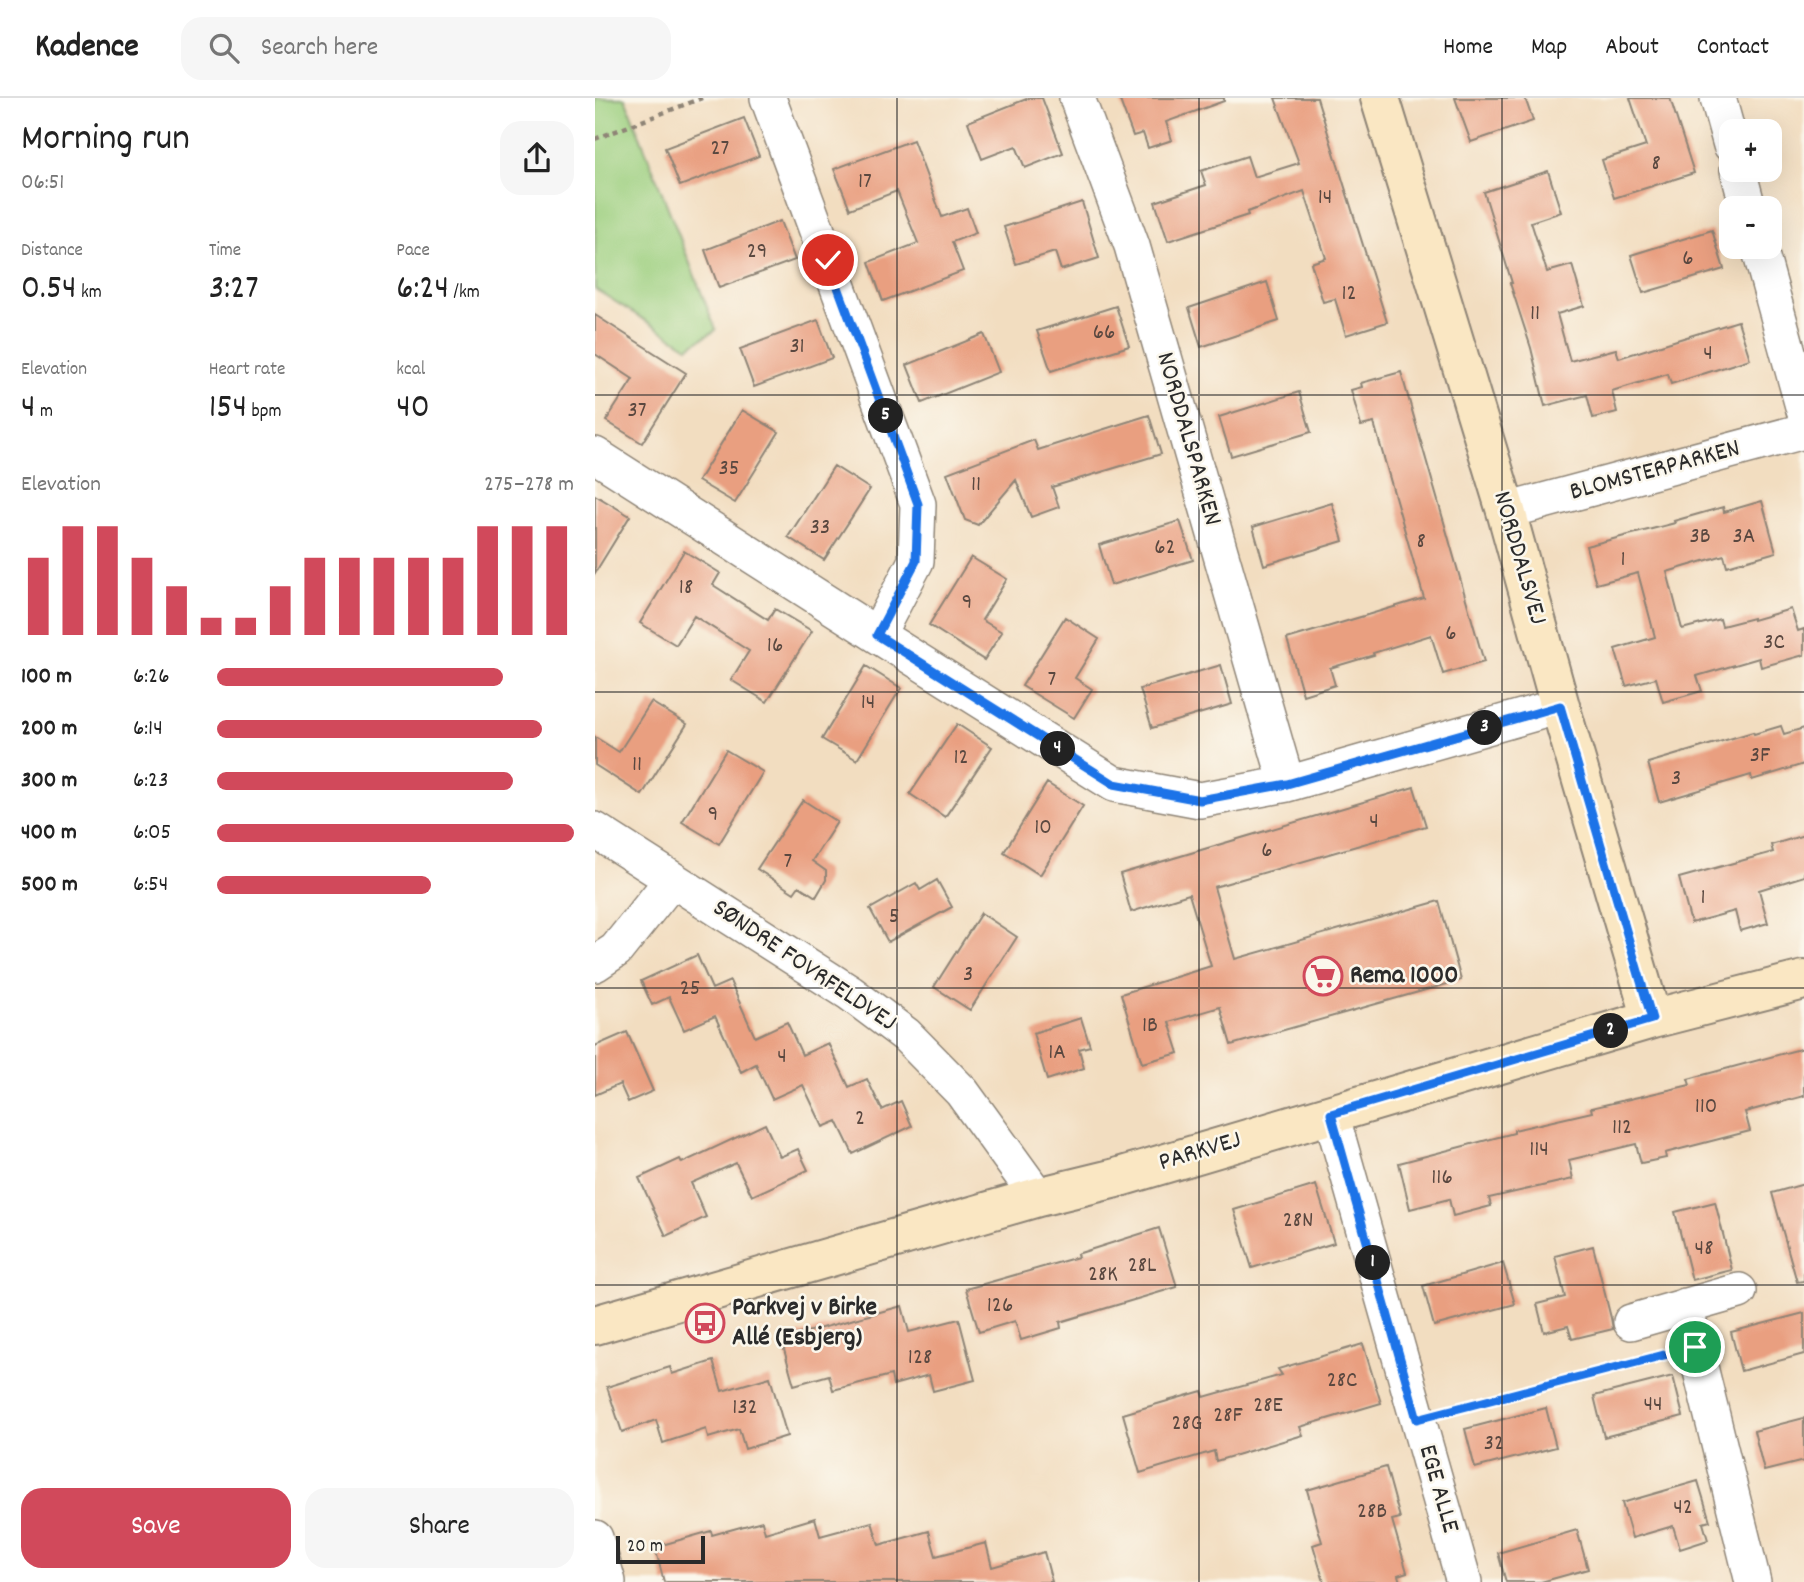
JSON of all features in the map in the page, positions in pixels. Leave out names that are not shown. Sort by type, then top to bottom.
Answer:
[{"type":"street","points":[[768,98],[918,504],[916,561],[877,635]]},
{"type":"street","name":"NORDDALSPARKEN","points":[[1077,98],[1132,246],[1287,784]]},
{"type":"street","name":"NORDDALSVEJ","points":[[1380,98],[1506,511],[1652,1019]]},
{"type":"street","points":[[1718,98],[1724,119]]},
{"type":"street","points":[[1762,259],[1804,410]]},
{"type":"street","name":"BLOMSTERPARKEN","points":[[1506,511],[1804,431]]},
{"type":"street","points":[[595,455],[1114,784],[1200,800],[1287,784],[1560,706]]},
{"type":"street","name":"SØNDRE FOVRFELDVEJ","points":[[595,830],[850,993],[905,1035],[962,1092],[1038,1197]]},
{"type":"street","points":[[595,964],[616,950],[672,880]]},
{"type":"street","name":"PARKVEJ","points":[[595,1325],[1038,1197],[1117,1178],[1652,1019],[1804,980]]},
{"type":"street","name":"EGE ALLE","points":[[1331,1114],[1464,1582]]},
{"type":"street","points":[[1631,1322],[1739,1292]]},
{"type":"street","points":[[1685,1306],[1753,1582]]},
{"type":"street","points":[[595,1538],[608,1582]]},
{"type":"path","points":[[595,139],[702,98]]},
{"type":"path","points":[[1417,1419],[1695,1347]]},
{"type":"green space","points":[[595,98],[625,98],[716,330],[688,347],[595,289]]},
{"type":"building","points":[[1029,98],[1042,98],[1063,153],[1025,168],[1016,146],[982,159],[968,122]]},
{"type":"building","points":[[1119,98],[1224,98],[1224,101],[1166,122],[1172,140],[1148,148],[1143,133],[1133,136]]},
{"type":"building","points":[[1275,98],[1317,98],[1387,322],[1346,335],[1335,299],[1323,302],[1311,263],[1326,258],[1304,191],[1247,212],[1248,215],[1168,241],[1155,202],[1206,185],[1201,171],[1247,156],[1254,177],[1299,163]]},
{"type":"building","points":[[1455,98],[1525,98],[1533,121],[1471,142]]},
{"type":"building","points":[[1630,98],[1670,98],[1694,173],[1614,198],[1602,160],[1646,146]]},
{"type":"building","points":[[744,118],[759,156],[680,186],[665,148]]},
{"type":"building","points":[[913,140],[942,217],[967,208],[976,233],[952,242],[963,271],[883,301],[869,262],[918,243],[897,191],[850,209],[834,169]]},
{"type":"building","points":[[1548,171],[1561,212],[1531,222],[1547,272],[1572,265],[1584,306],[1557,314],[1570,361],[1616,349],[1619,358],[1738,321],[1750,359],[1671,384],[1668,374],[1612,391],[1617,412],[1593,418],[1587,395],[1545,406],[1531,348],[1484,192]]},
{"type":"building","points":[[1082,202],[1099,258],[1061,270],[1055,252],[1016,264],[1004,227]]},
{"type":"building","points":[[780,221],[795,260],[719,288],[705,250]]},
{"type":"building","points":[[1712,230],[1724,269],[1643,293],[1631,255]]},
{"type":"building","points":[[1267,282],[1279,321],[1201,347],[1189,308]]},
{"type":"building","points":[[1116,306],[1129,346],[1051,371],[1037,331]]},
{"type":"building","points":[[595,315],[686,373],[642,443],[606,421],[633,379],[595,354]]},
{"type":"building","points":[[818,320],[832,358],[754,387],[740,349]]},
{"type":"building","points":[[984,334],[999,372],[922,403],[907,365]]},
{"type":"building","points":[[1401,372],[1484,662],[1443,674],[1431,635],[1330,668],[1335,685],[1303,695],[1287,639],[1424,598],[1374,423],[1361,426],[1351,390],[1362,387],[1361,383]]},
{"type":"building","points":[[1299,392],[1311,432],[1231,456],[1219,417]]},
{"type":"building","points":[[742,410],[779,432],[735,503],[698,481]]},
{"type":"building","points":[[1149,415],[1161,454],[1052,487],[1059,507],[1031,517],[1016,480],[978,525],[965,520],[947,473],[1034,440],[1038,450]]},
{"type":"building","points":[[834,466],[870,489],[824,560],[788,537]]},
{"type":"building","points":[[595,495],[630,516],[595,573]]},
{"type":"building","points":[[1762,501],[1776,552],[1727,566],[1724,555],[1667,572],[1682,629],[1720,619],[1722,626],[1791,609],[1798,631],[1804,629],[1804,655],[1761,667],[1759,658],[1697,676],[1702,691],[1663,702],[1656,678],[1626,686],[1615,649],[1655,637],[1638,573],[1596,584],[1586,546],[1675,523],[1674,521],[1723,507],[1724,512]]},
{"type":"building","points":[[1332,503],[1343,541],[1264,565],[1253,527]]},
{"type":"building","points":[[1180,521],[1193,560],[1111,585],[1099,545]]},
{"type":"building","points":[[684,551],[720,573],[713,585],[768,620],[775,609],[812,631],[767,702],[731,680],[749,651],[694,616],[676,645],[640,623]]},
{"type":"building","points":[[971,557],[1007,579],[982,620],[1002,632],[984,660],[929,625]]},
{"type":"building","points":[[1065,617],[1099,639],[1075,678],[1092,689],[1074,718],[1022,686]]},
{"type":"building","points":[[1221,665],[1232,704],[1152,728],[1140,689]]},
{"type":"building","points":[[866,666],[901,688],[857,760],[822,739]]},
{"type":"building","points":[[651,702],[687,724],[642,795],[595,765],[595,737],[619,752]]},
{"type":"building","points":[[957,724],[992,747],[945,817],[910,794]]},
{"type":"building","points":[[1781,726],[1784,734],[1804,728],[1804,764],[1752,780],[1751,775],[1659,802],[1648,763]]},
{"type":"building","points":[[726,750],[763,772],[719,844],[682,822]]},
{"type":"building","points":[[1047,783],[1083,806],[1040,875],[1004,852]]},
{"type":"building","points":[[1414,787],[1426,826],[1214,887],[1235,959],[1439,901],[1461,980],[1231,1045],[1220,1007],[1169,1022],[1179,1053],[1142,1063],[1121,994],[1211,966],[1189,894],[1131,912],[1120,874]]},
{"type":"building","points":[[803,800],[837,822],[812,861],[826,871],[826,880],[816,897],[799,886],[794,893],[757,869]]},
{"type":"building","points":[[1804,835],[1804,876],[1759,890],[1768,923],[1740,931],[1735,911],[1691,923],[1679,878],[1773,852],[1771,845]]},
{"type":"building","points":[[937,880],[952,907],[888,942],[870,909],[916,883],[920,890]]},
{"type":"building","points":[[981,913],[1017,937],[970,1010],[934,987]]},
{"type":"building","points":[[697,955],[712,989],[730,981],[755,1037],[787,1022],[802,1055],[828,1043],[849,1087],[867,1079],[882,1110],[901,1101],[912,1126],[853,1154],[837,1121],[823,1127],[803,1085],[772,1099],[756,1064],[741,1072],[715,1016],[684,1030],[669,997],[652,1005],[641,981]]},
{"type":"building","points":[[1081,1018],[1090,1046],[1079,1049],[1084,1068],[1047,1080],[1033,1033]]},
{"type":"building","points":[[627,1032],[653,1091],[628,1102],[620,1084],[595,1095],[595,1046]]},
{"type":"building","points":[[1804,1048],[1804,1096],[1745,1112],[1750,1131],[1665,1153],[1666,1158],[1641,1163],[1636,1144],[1569,1160],[1573,1179],[1489,1198],[1491,1206],[1453,1216],[1449,1199],[1410,1209],[1399,1163],[1514,1133],[1514,1130],[1592,1112],[1591,1108],[1690,1085],[1688,1079]]},
{"type":"building","points":[[765,1124],[780,1157],[798,1149],[808,1170],[752,1196],[736,1163],[691,1183],[706,1217],[666,1236],[639,1178],[680,1159],[682,1163]]},
{"type":"building","points":[[1804,1184],[1804,1281],[1797,1282],[1772,1193]]},
{"type":"building","points":[[1316,1185],[1334,1243],[1252,1268],[1234,1210]]},
{"type":"building","points":[[1715,1202],[1732,1270],[1692,1280],[1675,1212]]},
{"type":"building","points":[[1159,1228],[1177,1287],[1060,1322],[1061,1328],[1021,1340],[1015,1321],[979,1332],[966,1289],[1078,1257],[1077,1254]]},
{"type":"building","points":[[1593,1246],[1613,1329],[1572,1339],[1568,1326],[1544,1332],[1537,1304],[1565,1297],[1555,1256]]},
{"type":"building","points":[[1503,1263],[1515,1304],[1434,1326],[1423,1286]]},
{"type":"building","points":[[902,1306],[909,1332],[959,1319],[975,1380],[933,1391],[929,1375],[893,1385],[891,1375],[833,1390],[829,1375],[794,1385],[781,1339]]},
{"type":"building","points":[[1804,1313],[1804,1354],[1741,1371],[1731,1332]]},
{"type":"building","points":[[1363,1344],[1381,1403],[1300,1427],[1303,1435],[1216,1461],[1214,1451],[1140,1473],[1123,1414],[1202,1391],[1204,1397],[1282,1375],[1278,1369]]},
{"type":"building","points":[[713,1361],[722,1391],[770,1377],[787,1436],[745,1449],[739,1429],[708,1438],[706,1429],[663,1443],[656,1420],[622,1432],[607,1387],[670,1367],[672,1374]]},
{"type":"building","points":[[1673,1376],[1683,1416],[1604,1437],[1594,1396]]},
{"type":"building","points":[[1546,1408],[1556,1447],[1475,1468],[1465,1429]]},
{"type":"building","points":[[1804,1418],[1804,1461],[1764,1471],[1754,1431]]},
{"type":"building","points":[[1386,1467],[1400,1518],[1392,1520],[1407,1572],[1398,1575],[1400,1582],[1324,1582],[1313,1545],[1322,1542],[1307,1490]]},
{"type":"building","points":[[1698,1481],[1710,1521],[1703,1523],[1708,1540],[1680,1549],[1673,1526],[1632,1538],[1622,1503]]},
{"type":"building","points":[[815,1518],[820,1536],[872,1522],[879,1545],[929,1531],[936,1556],[986,1543],[992,1567],[1044,1552],[1052,1582],[664,1582],[655,1547],[711,1531],[712,1535],[762,1521],[765,1533]]},
{"type":"building","points":[[1577,1530],[1588,1569],[1541,1582],[1506,1582],[1498,1553]]},
{"type":"place","name":"Rema 1000","points":[[1323,976]]},
{"type":"place","name":"Parkvej v Birke Allé (Esbjerg)","points":[[705,1323]]},
{"type":"route","points":[[828,260],[918,504],[916,561],[877,635],[1114,784],[1200,800],[1287,784],[1560,706],[1652,1019],[1331,1114],[1417,1419],[1695,1347]]}]
